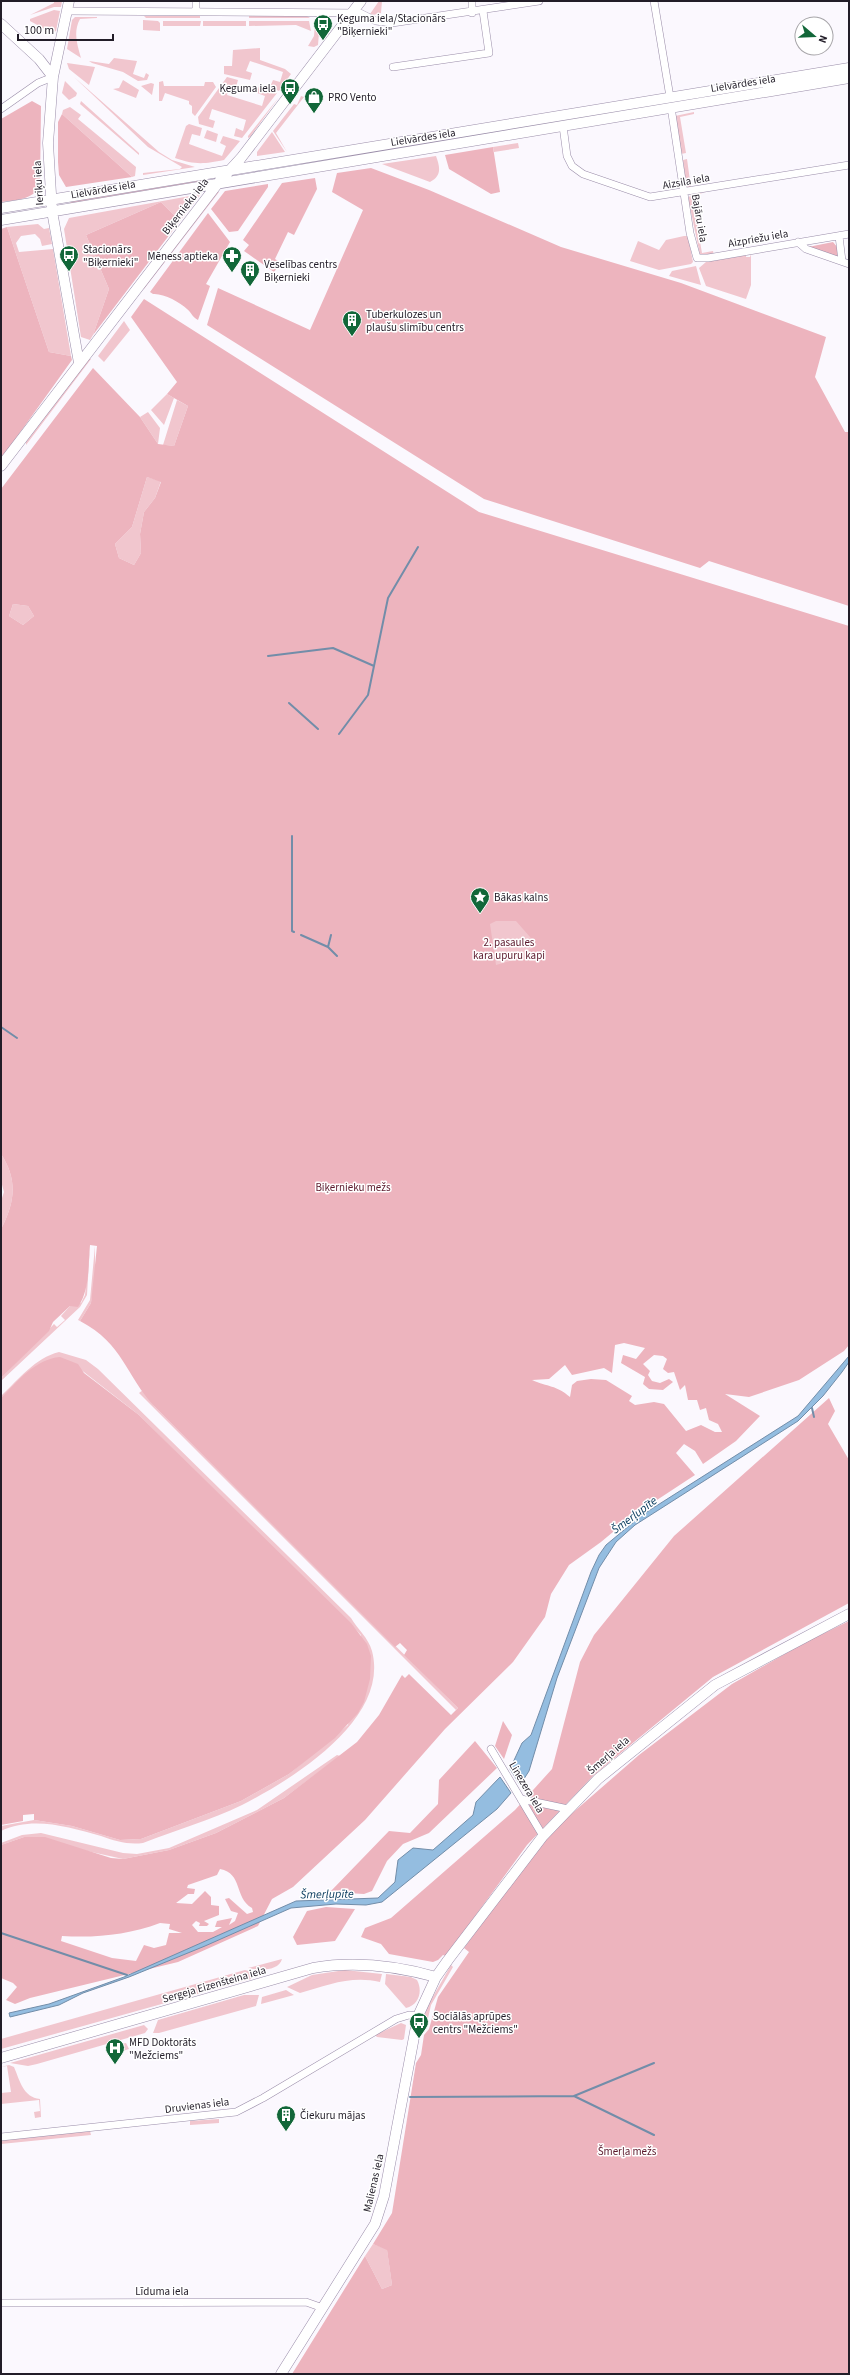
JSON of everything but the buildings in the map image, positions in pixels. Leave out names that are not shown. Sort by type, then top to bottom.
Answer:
[{"type":"main road","name":"Biķernieku iela","points":[[1,466],[219,182],[230,170],[361,1]]},
{"type":"main road","name":"Ieriķu iela","points":[[68,6],[53,77],[48,143],[52,211],[79,363]]},
{"type":"main road","points":[[1,24],[39,59],[53,77]]},
{"type":"main road","name":"Lielvārdes iela","points":[[1,208],[230,170],[324,160],[564,126],[670,102],[849,68]]},
{"type":"main road","name":"Lielvārdes iela","points":[[1,220],[219,182],[324,160],[562,115],[849,78]]},
{"type":"main road","points":[[562,115],[564,126]]},
{"type":"main road","name":"Šmerļa iela","points":[[436,1977],[543,1836],[598,1779],[637,1746],[715,1685],[849,1614]]},
{"type":"main road","name":"Sergeja Eizenšteina iela","points":[[1,2058],[313,1968],[335,1964],[355,1964],[410,1970],[436,1977]]},
{"type":"main road","name":"Malienas iela","points":[[281,2374],[366,2241],[381,2206],[418,2016],[436,1977]]},
{"type":"street","points":[[196,1],[196,11]]},
{"type":"street","points":[[472,1],[472,13]]},
{"type":"street","points":[[68,6],[196,11],[360,13],[379,22],[392,24],[472,13],[539,1]]},
{"type":"street","name":"Bajāru iela","points":[[654,1],[692,239],[696,256],[699,259]]},
{"type":"street","points":[[393,67],[489,53],[483,11]]},
{"type":"street","points":[[1,109],[38,83],[53,77]]},
{"type":"street","name":"Aizsila iela","points":[[564,126],[567,156],[572,166],[583,174],[650,197],[849,165]]},
{"type":"street","name":"Aizpriežu iela","points":[[699,259],[849,234]]},
{"type":"street","name":"Aizpriežu iela","points":[[839,236],[846,263]]},
{"type":"street","name":"Aizpriežu iela","points":[[798,242],[806,249],[846,263]]},
{"type":"street","name":"Linezera iela","points":[[492,1749],[543,1836]]},
{"type":"street","points":[[522,1800],[568,1809]]},
{"type":"street","name":"Druvienas iela","points":[[1,2137],[236,2112],[263,2098],[396,2019],[409,2015],[418,2016]]},
{"type":"street","name":"Līduma iela","points":[[1,2303],[306,2302],[323,2308]]},
{"type":"green space","points":[[54,1],[62,1],[61,7],[54,7],[30,15],[54,3]]},
{"type":"green space","points":[[379,1],[382,1],[381,13],[373,15],[370,14]]},
{"type":"green space","points":[[54,10],[60,11],[56,31],[52,33],[30,21],[30,19]]},
{"type":"green space","points":[[144,16],[200,16],[200,18],[146,18]]},
{"type":"green space","points":[[249,16],[307,16],[310,18],[249,18]]},
{"type":"green space","points":[[75,17],[97,17],[80,19],[78,24],[76,38],[81,58],[67,49],[72,20]]},
{"type":"green space","points":[[143,20],[158,21],[160,23],[160,31],[143,30]]},
{"type":"green space","points":[[163,21],[201,21],[200,26],[163,26]]},
{"type":"green space","points":[[203,21],[246,21],[246,26],[203,26]]},
{"type":"green space","points":[[249,21],[309,21],[311,31],[296,25],[249,26]]},
{"type":"green space","points":[[318,22],[329,24],[329,29],[323,39]]},
{"type":"green space","points":[[315,24],[319,33],[318,45],[314,47],[308,46],[314,36]]},
{"type":"green space","points":[[260,48],[260,60],[285,69],[291,74],[279,91],[270,87],[273,80],[280,82],[283,72],[250,61],[246,71],[252,73],[250,80],[224,74],[224,66],[232,66],[233,50]]},
{"type":"green space","points":[[114,58],[137,61],[133,74],[144,78],[146,73],[149,75],[147,80],[138,81],[123,72],[89,61],[109,64]]},
{"type":"green space","points":[[67,63],[95,67],[89,85],[69,69]]},
{"type":"green space","points":[[74,77],[159,152],[172,160],[195,167],[143,175],[143,173],[180,169],[182,167],[148,147]]},
{"type":"green space","points":[[227,77],[238,80],[236,87],[230,85],[227,95],[262,106],[265,96],[257,93],[259,86],[277,93],[242,138],[234,136],[236,128],[243,131],[246,120],[212,109],[209,119],[215,121],[213,128],[199,124],[198,117]]},
{"type":"green space","points":[[123,80],[139,90],[136,98],[113,89],[119,88]]},
{"type":"green space","points":[[65,81],[77,93],[76,96],[69,100],[62,93]]},
{"type":"green space","points":[[163,81],[164,86],[204,86],[205,82],[213,82],[216,87],[195,116],[192,113],[192,106],[189,104],[189,101],[165,93],[162,101],[159,101],[159,82]]},
{"type":"green space","points":[[151,83],[154,84],[152,95],[141,86]]},
{"type":"green space","points":[[301,96],[304,97],[276,133],[287,152],[273,131],[294,104],[297,105]]},
{"type":"green space","points":[[279,97],[250,137],[248,138],[248,136]]},
{"type":"green space","points":[[32,101],[41,106],[40,186],[37,191],[28,197],[1,202],[1,119]]},
{"type":"green space","points":[[81,101],[139,153],[139,155],[80,104]]},
{"type":"green space","points":[[70,107],[81,115],[78,119],[136,167],[135,176],[132,177],[62,114],[63,110]]},
{"type":"green space","points":[[694,112],[694,114],[680,117],[686,153],[681,154],[675,116]]},
{"type":"green space","points":[[62,114],[132,177],[66,187],[59,175],[58,162],[58,122]]},
{"type":"green space","points":[[189,124],[202,128],[200,136],[192,134],[189,144],[222,156],[226,146],[220,143],[223,136],[240,141],[224,160],[200,163],[188,162],[175,158],[186,126]]},
{"type":"green space","points":[[207,130],[218,134],[216,142],[204,138]]},
{"type":"green space","points":[[488,131],[489,133],[349,157],[349,154]]},
{"type":"green space","points":[[272,132],[285,152],[257,156],[257,152]]},
{"type":"green space","points":[[518,143],[519,148],[494,152],[493,147]]},
{"type":"green space","points":[[493,147],[500,192],[491,194],[449,169],[445,155]]},
{"type":"green space","points":[[436,156],[439,171],[437,177],[430,182],[382,164]]},
{"type":"green space","points":[[687,159],[691,188],[686,186],[683,160]]},
{"type":"green space","points":[[371,168],[429,190],[561,247],[681,283],[826,337],[815,377],[845,432],[849,432],[849,606],[709,561],[700,568],[484,499],[207,325],[218,288],[310,330],[363,210],[332,192],[337,173]]},
{"type":"green space","points":[[203,178],[203,182],[71,204],[70,201]]},
{"type":"green space","points":[[315,178],[317,189],[294,235],[288,232],[275,259],[281,263],[274,272],[244,251],[249,245],[243,240],[282,183]]},
{"type":"green space","points":[[268,184],[268,187],[238,231],[229,232],[211,209],[225,191]]},
{"type":"green space","points":[[217,192],[219,192],[144,289],[144,287]]},
{"type":"green space","points":[[706,192],[692,196],[702,253],[713,251],[714,255],[700,255],[688,198],[692,194]]},
{"type":"green space","points":[[201,194],[180,221],[161,202],[86,235],[109,289],[93,335],[90,340],[81,337],[64,229],[69,218]]},
{"type":"green space","points":[[161,202],[180,221],[93,335],[109,289],[86,235]]},
{"type":"green space","points":[[208,213],[230,242],[206,284],[210,286],[198,320],[194,318],[189,310],[176,301],[166,296],[153,294],[150,292]]},
{"type":"green space","points":[[38,224],[44,229],[49,228],[52,244],[42,246],[40,239],[35,234],[21,236],[16,243],[19,252],[53,249],[71,356],[49,352],[7,227]]},
{"type":"green space","points":[[7,227],[49,352],[71,356],[72,360],[1,459],[1,229]]},
{"type":"green space","points":[[688,236],[693,262],[691,264],[659,270],[630,261],[638,241],[659,250],[666,240]]},
{"type":"green space","points":[[833,242],[838,248],[839,258],[808,247]]},
{"type":"green space","points":[[751,254],[751,285],[746,299],[706,286],[699,268],[706,262],[746,255],[746,257],[750,257]]},
{"type":"green space","points":[[696,266],[701,285],[669,276],[672,271]]},
{"type":"green space","name":"Biķernieku mežs","points":[[144,299],[479,512],[849,626],[849,1345],[844,1351],[799,1380],[749,1397],[725,1394],[760,1416],[736,1441],[703,1464],[695,1451],[684,1444],[676,1453],[695,1475],[631,1517],[601,1542],[569,1565],[551,1594],[545,1617],[513,1662],[445,1729],[365,1820],[293,1887],[272,1899],[258,1926],[178,1962],[30,1998],[15,2004],[6,2000],[17,1987],[13,1983],[1,1978],[1,1845],[24,1837],[45,1837],[111,1858],[123,1859],[169,1850],[216,1833],[284,1798],[357,1742],[379,1715],[402,1675],[405,1678],[409,1674],[451,1715],[458,1708],[404,1655],[407,1650],[400,1643],[395,1647],[155,1407],[145,1395],[115,1350],[95,1330],[80,1321],[91,1303],[97,1246],[90,1245],[87,1285],[78,1307],[70,1306],[53,1322],[49,1331],[1,1378],[1,1229],[9,1210],[13,1191],[10,1173],[1,1154],[1,489],[93,368],[140,417],[158,444],[174,446],[188,406],[167,394],[177,382],[131,317]],"holes":[[[147,477],[161,482],[155,498],[144,512],[140,534],[141,553],[134,565],[119,558],[115,544],[132,527]],[[13,604],[28,606],[34,616],[23,625],[9,616]],[[496,921],[516,921],[537,945],[513,960],[496,965],[490,924]],[[624,1343],[645,1348],[636,1359],[623,1355],[621,1363],[645,1377],[643,1384],[649,1389],[663,1390],[673,1382],[669,1379],[660,1383],[652,1381],[648,1375],[650,1371],[643,1364],[654,1355],[663,1356],[667,1359],[663,1369],[668,1373],[674,1372],[680,1390],[685,1385],[688,1400],[697,1400],[700,1410],[706,1408],[709,1420],[718,1424],[722,1432],[715,1432],[701,1425],[686,1431],[664,1404],[654,1402],[635,1405],[629,1401],[632,1396],[606,1380],[591,1379],[577,1381],[572,1385],[570,1397],[556,1388],[532,1380],[549,1379],[565,1365],[572,1375],[604,1368],[612,1373],[615,1345]],[[220,1869],[227,1871],[232,1875],[246,1904],[252,1908],[253,1912],[247,1914],[229,1898],[225,1899],[231,1911],[238,1913],[235,1921],[229,1925],[232,1918],[217,1921],[215,1927],[222,1927],[213,1932],[198,1932],[192,1925],[196,1921],[200,1923],[199,1926],[207,1926],[209,1924],[204,1921],[219,1915],[219,1906],[211,1905],[211,1897],[205,1891],[192,1904],[176,1903],[188,1894],[194,1894],[195,1889],[187,1888],[188,1885],[217,1875]],[[160,1923],[170,1924],[169,1929],[182,1933],[169,1933],[166,1945],[154,1948],[144,1945],[136,1961],[112,1958],[61,1941],[62,1936],[100,1936],[136,1930]]]},
{"type":"green space","points":[[124,321],[130,330],[104,362],[98,356]]},
{"type":"green space","points":[[89,359],[91,359],[26,445],[26,442]]},
{"type":"green space","points":[[167,394],[174,398],[164,425],[151,410]]},
{"type":"green space","points":[[177,400],[188,406],[174,446],[163,445]]},
{"type":"green space","points":[[148,412],[160,428],[158,444],[140,417]]},
{"type":"green space","points":[[147,477],[161,481],[155,498],[144,512],[140,534],[141,553],[134,565],[119,558],[115,544],[132,527]]},
{"type":"green space","points":[[13,604],[28,606],[34,616],[23,625],[9,616]]},
{"type":"green space","name":"2. pasaules kara upuru kapi","points":[[508,906],[577,983],[501,984],[480,924]]},
{"type":"green space","points":[[1,1154],[10,1173],[13,1191],[9,1210],[1,1229],[1,1201],[4,1192],[1,1181]]},
{"type":"green space","points":[[90,1245],[87,1295],[80,1307],[1,1381],[1,1378],[54,1324],[57,1327],[65,1320],[61,1316],[70,1306],[81,1303],[85,1295]]},
{"type":"green space","points":[[95,1246],[95,1280],[91,1303],[80,1321],[78,1320],[90,1300]]},
{"type":"green space","points":[[59,1352],[86,1360],[98,1369],[351,1618],[372,1651],[374,1676],[366,1700],[352,1723],[333,1744],[286,1780],[242,1805],[143,1843],[122,1842],[76,1829],[51,1824],[25,1824],[1,1831],[1,1826],[34,1820],[72,1826],[120,1840],[141,1839],[241,1801],[289,1774],[348,1725],[361,1635],[139,1415],[80,1369],[38,1365],[1,1398],[1,1396],[21,1376],[35,1364],[50,1355]]},
{"type":"green space","points":[[60,1357],[78,1364],[84,1373],[139,1415],[351,1623],[367,1644],[371,1656],[370,1679],[364,1702],[358,1713],[335,1738],[289,1774],[241,1801],[141,1839],[120,1840],[72,1826],[34,1820],[34,1814],[23,1815],[23,1821],[1,1825],[1,1398],[27,1372],[42,1362]]},
{"type":"green space","points":[[143,1390],[155,1407],[458,1708],[456,1710],[139,1393]]},
{"type":"green space","points":[[829,1398],[835,1411],[828,1424],[849,1460],[849,1603],[713,1677],[594,1775],[527,1845],[446,1956],[443,1955],[438,1960],[433,1962],[389,1954],[381,1944],[361,1937],[365,1928],[391,1918],[515,1810],[552,1769],[580,1662],[594,1635],[674,1536]]},
{"type":"green space","name":"Šmerļa mežs","points":[[849,1621],[849,2374],[292,2374],[365,2256],[382,2289],[392,2285],[387,2250],[373,2244],[392,2213],[416,2063],[421,2055],[424,2035],[429,2029],[438,1997],[469,1952],[464,1948],[546,1836],[639,1755],[732,1684],[804,1643]]},
{"type":"green space","points":[[503,1721],[512,1735],[504,1759],[495,1746]]},
{"type":"green space","points":[[475,1741],[497,1768],[429,1833],[403,1844],[387,1861],[372,1891],[364,1894],[330,1892],[389,1831],[410,1833],[438,1804],[439,1780]]},
{"type":"green space","points":[[337,1755],[340,1756],[284,1798],[216,1833],[169,1850],[123,1859],[24,1837],[1,1845],[1,1843],[22,1835],[41,1833],[123,1853],[137,1854],[169,1848],[257,1810]]},
{"type":"green space","points":[[326,1907],[355,1909],[335,1941],[297,1945],[293,1937],[307,1911]]},
{"type":"green space","points":[[282,1959],[277,1966],[273,1968],[258,1970],[248,1968]]},
{"type":"green space","points":[[451,1965],[453,1967],[431,2005],[426,2027],[419,2034],[427,2007]]},
{"type":"green space","points":[[245,1970],[252,1972],[251,1979],[1,2049],[1,2039]]},
{"type":"green space","points":[[345,1970],[382,1974],[380,1982],[370,1980],[350,1980],[300,1993],[287,1987],[312,1975]]},
{"type":"green space","points":[[386,1974],[411,1977],[417,1980],[420,1993],[417,2001],[406,2008],[385,1984]]},
{"type":"green space","points":[[286,1990],[294,1995],[261,2004],[262,1997]]},
{"type":"green space","points":[[244,1995],[259,1995],[256,2006],[159,2033],[153,2033],[158,2020]]},
{"type":"green space","points":[[401,2023],[406,2025],[404,2039],[402,2040],[377,2037],[375,2035]]},
{"type":"green space","points":[[144,2025],[148,2029],[145,2033],[37,2064],[28,2066],[10,2063]]},
{"type":"green space","points":[[126,2043],[129,2049],[117,2053],[108,2052],[108,2047]]},
{"type":"green space","points":[[9,2065],[14,2067],[20,2083],[26,2092],[34,2098],[40,2099],[41,2117],[35,2118],[34,2112],[40,2111],[39,2100],[1,2104],[1,2093],[11,2092],[7,2066],[1,2067]]},
{"type":"green space","points":[[219,2119],[219,2123],[190,2125],[190,2121]]},
{"type":"green space","points":[[90,2131],[91,2135],[1,2144],[1,2140]]},
{"type":"green space","points":[[373,2244],[387,2249],[392,2285],[382,2289],[365,2256]]},
{"type":"water","points":[[849,1356],[849,1362],[842,1372],[823,1396],[798,1421],[635,1525],[616,1542],[599,1568],[557,1678],[529,1771],[520,1785],[510,1769],[522,1743],[531,1735],[591,1572],[599,1555],[606,1545],[642,1515],[798,1416]]},
{"type":"water","points":[[500,1777],[511,1793],[497,1809],[382,1902],[366,1905],[336,1904],[291,1908],[205,1946],[129,1977],[83,1993],[59,2005],[10,2017],[9,2013],[49,2004],[124,1977],[296,1901],[378,1898],[395,1882],[398,1860],[413,1848],[433,1850],[473,1815],[476,1802]]},
{"type":"waterway","points":[[339,734],[368,695],[388,598],[418,547]]},
{"type":"waterway","points":[[268,656],[333,648],[374,666]]},
{"type":"waterway","points":[[289,703],[318,729]]},
{"type":"waterway","points":[[292,836],[292,931],[294,932]]},
{"type":"waterway","points":[[301,935],[328,947],[337,956]]},
{"type":"waterway","points":[[328,947],[331,935]]},
{"type":"waterway","points":[[1,1027],[17,1038]]},
{"type":"waterway","points":[[812,1408],[814,1417]]},
{"type":"waterway","points":[[1,1933],[127,1975]]},
{"type":"waterway","points":[[574,2096],[654,2063]]},
{"type":"waterway","points":[[410,2097],[574,2096],[654,2135]]},
{"type":"place","name":"Ķeguma iela/Stacionārs \"Biķernieki\"","points":[[323,41]]},
{"type":"place","name":"Ķeguma iela","points":[[290,105]]},
{"type":"place","name":"PRO Vento","points":[[314,114]]},
{"type":"place","name":"Stacionārs \"Biķernieki\"","points":[[69,272]]},
{"type":"place","name":"Mēness aptieka","points":[[232,273]]},
{"type":"place","name":"Veselības centrs Biķernieki","points":[[250,287]]},
{"type":"place","name":"Tuberkulozes un plaušu slimību centrs","points":[[352,337]]},
{"type":"place","name":"Bākas kalns","points":[[480,914]]},
{"type":"place","name":"Sociālās aprūpes centrs \"Mežciems\"","points":[[419,2039]]},
{"type":"place","name":"MFD Doktorāts \"Mežciems\"","points":[[115,2065]]},
{"type":"place","name":"Čiekuru mājas","points":[[286,2132]]},
{"type":"water label","name":"Šmerļupīte","points":[[634,1515]]},
{"type":"water label","name":"Šmerļupīte","points":[[327,1894]]}]
